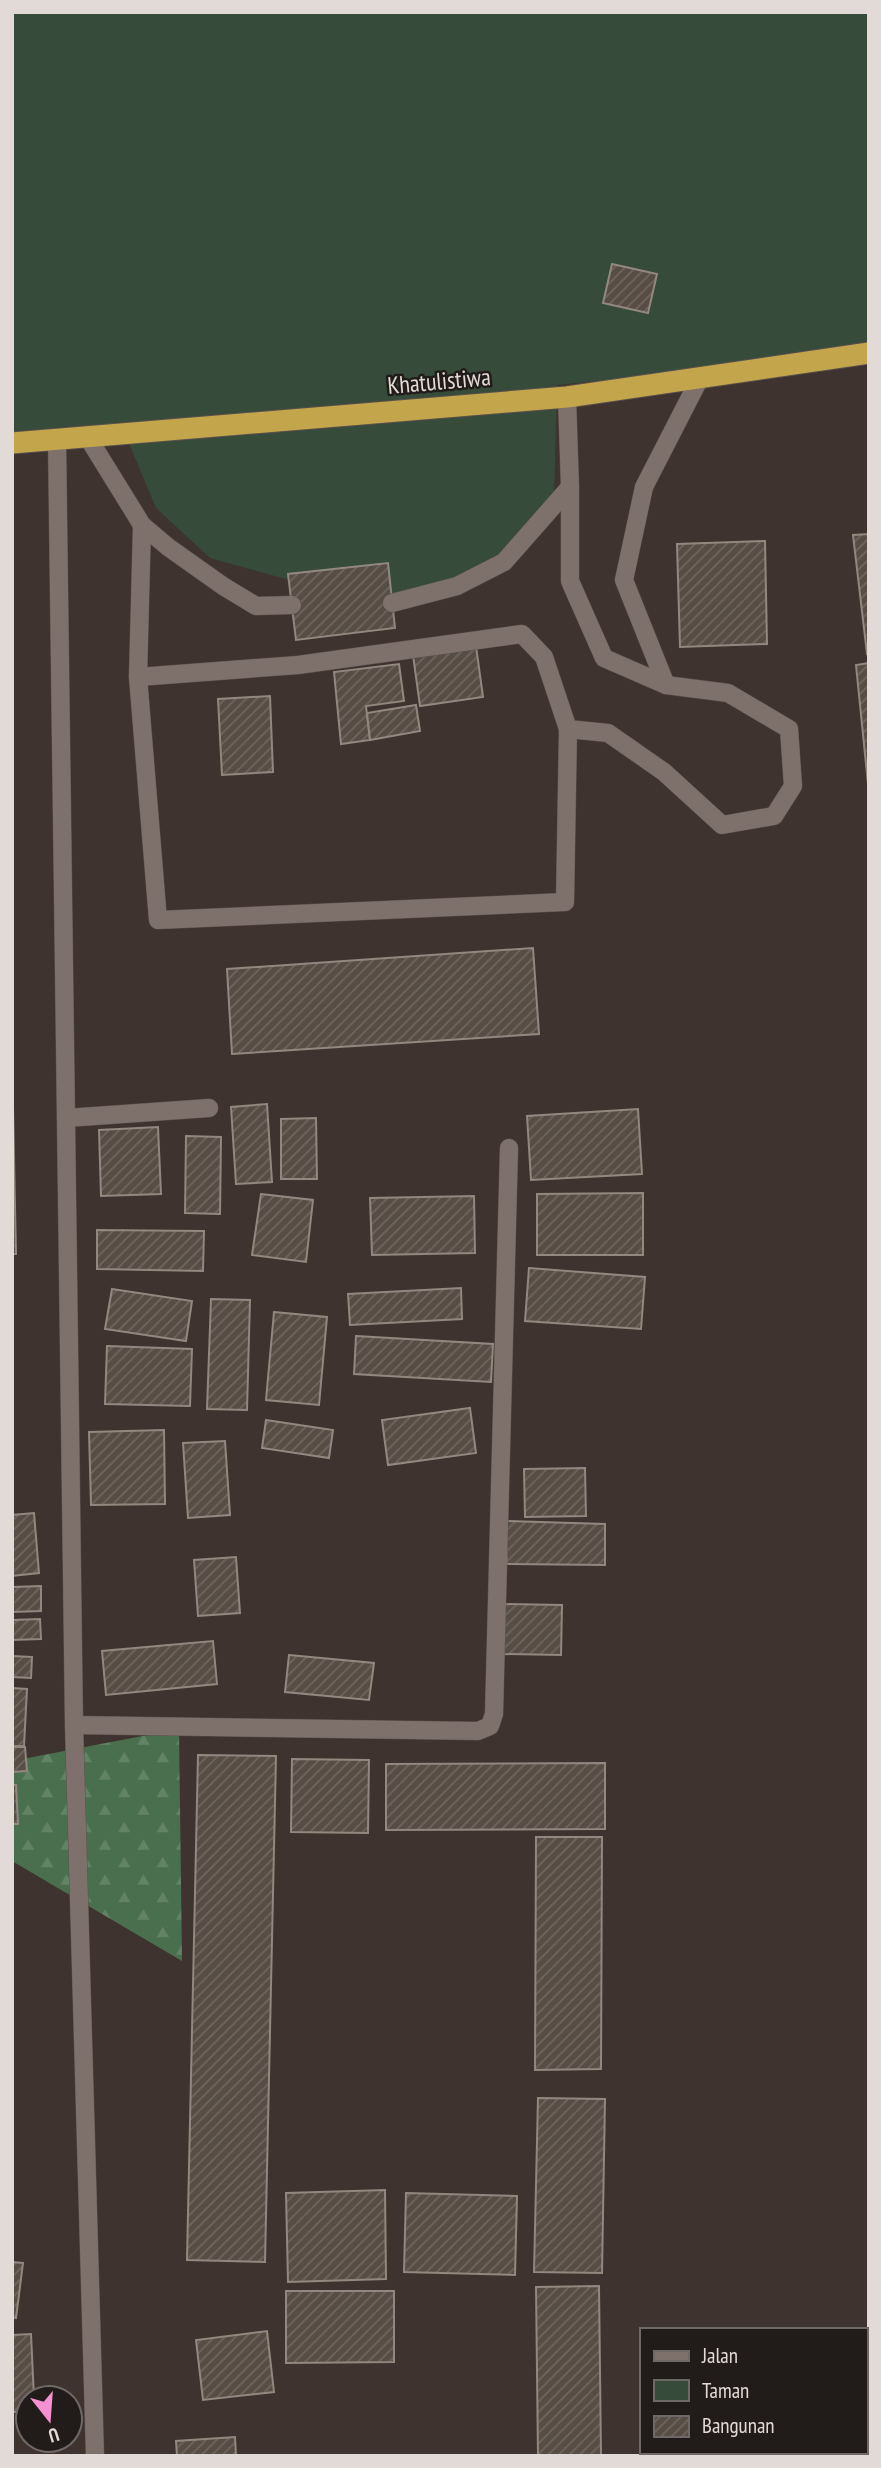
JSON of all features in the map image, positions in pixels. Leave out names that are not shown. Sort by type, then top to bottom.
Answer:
[{"type":"highway","name":"Khatulistiwa","points":[[12,443],[567,397],[869,354]]},
{"type":"street","points":[[666,685],[624,580],[644,487],[700,378]]},
{"type":"street","points":[[567,397],[570,580],[604,658],[666,685],[728,693],[789,729],[793,786],[774,816],[722,825],[664,772],[608,733],[568,729]]},
{"type":"street","points":[[87,436],[142,525],[168,547],[256,606],[292,605]]},
{"type":"street","points":[[57,439],[74,1726],[95,2456]]},
{"type":"street","points":[[392,603],[457,586],[504,562],[570,487]]},
{"type":"street","points":[[138,677],[298,665],[522,634],[544,657],[568,729],[565,902],[158,920],[138,677],[142,525]]},
{"type":"street","points":[[66,1118],[209,1108]]},
{"type":"street","points":[[74,1726],[478,1731],[490,1726],[494,1714],[509,1147]]},
{"type":"green space","points":[[12,12],[869,12],[869,354],[557,385],[554,499],[494,576],[390,608],[210,558],[156,508],[125,434],[12,445]]},
{"type":"green space","points":[[179,1729],[182,1961],[12,1861],[12,1761]]},
{"type":"building","points":[[612,264],[657,274],[648,313],[603,303]]},
{"type":"building","points":[[869,534],[869,653],[867,654],[853,535]]},
{"type":"building","points":[[765,541],[767,644],[680,647],[677,544]]},
{"type":"building","points":[[388,563],[395,628],[296,640],[288,574]]},
{"type":"building","points":[[476,646],[483,697],[420,706],[413,655]]},
{"type":"building","points":[[869,663],[869,794],[856,665]]},
{"type":"building","points":[[399,664],[404,701],[366,706],[370,740],[341,744],[334,672]]},
{"type":"building","points":[[270,696],[273,772],[222,775],[218,699]]},
{"type":"building","points":[[416,705],[420,731],[370,740],[367,713]]},
{"type":"building","points":[[533,948],[539,1034],[232,1054],[227,969]]},
{"type":"building","points":[[12,1058],[16,1254],[12,1254]]},
{"type":"building","points":[[267,1104],[272,1182],[236,1184],[231,1107]]},
{"type":"building","points":[[638,1109],[642,1174],[531,1180],[527,1116]]},
{"type":"building","points":[[316,1118],[317,1179],[281,1179],[281,1119]]},
{"type":"building","points":[[158,1127],[161,1194],[101,1196],[99,1130]]},
{"type":"building","points":[[186,1136],[221,1137],[220,1214],[185,1213]]},
{"type":"building","points":[[643,1193],[643,1255],[537,1255],[537,1194]]},
{"type":"building","points":[[261,1194],[313,1200],[306,1262],[252,1255]]},
{"type":"building","points":[[474,1196],[475,1253],[372,1255],[370,1198]]},
{"type":"building","points":[[97,1230],[204,1231],[203,1271],[97,1269]]},
{"type":"building","points":[[529,1268],[645,1277],[641,1329],[525,1321]]},
{"type":"building","points":[[461,1288],[462,1319],[350,1325],[348,1294]]},
{"type":"building","points":[[112,1289],[192,1301],[186,1341],[105,1329]]},
{"type":"building","points":[[211,1299],[250,1300],[247,1410],[207,1409]]},
{"type":"building","points":[[274,1312],[327,1317],[319,1405],[266,1400]]},
{"type":"building","points":[[356,1336],[493,1344],[491,1382],[354,1374]]},
{"type":"building","points":[[107,1346],[192,1349],[190,1406],[105,1404]]},
{"type":"building","points":[[470,1408],[476,1453],[388,1465],[382,1420]]},
{"type":"building","points":[[266,1420],[333,1430],[329,1458],[262,1448]]},
{"type":"building","points":[[164,1430],[165,1504],[91,1505],[89,1432]]},
{"type":"building","points":[[225,1441],[230,1515],[188,1518],[183,1443]]},
{"type":"building","points":[[585,1468],[586,1516],[525,1517],[524,1469]]},
{"type":"building","points":[[34,1513],[39,1573],[12,1576],[12,1515]]},
{"type":"building","points":[[507,1521],[605,1524],[605,1565],[507,1564]]},
{"type":"building","points":[[236,1557],[240,1613],[198,1616],[194,1560]]},
{"type":"building","points":[[41,1586],[41,1611],[12,1612],[12,1587]]},
{"type":"building","points":[[502,1604],[562,1605],[561,1655],[501,1654]]},
{"type":"building","points":[[40,1619],[41,1639],[12,1640],[12,1620]]},
{"type":"building","points":[[213,1641],[217,1684],[106,1695],[102,1651]]},
{"type":"building","points":[[289,1655],[374,1663],[369,1700],[285,1692]]},
{"type":"building","points":[[12,1656],[32,1657],[31,1678],[12,1677]]},
{"type":"building","points":[[12,1688],[27,1689],[24,1746],[12,1746]]},
{"type":"building","points":[[12,1747],[25,1747],[27,1771],[12,1772]]},
{"type":"building","points":[[198,1755],[276,1756],[265,2262],[187,2260]]},
{"type":"building","points":[[292,1759],[369,1760],[368,1833],[291,1832]]},
{"type":"building","points":[[605,1763],[605,1829],[386,1830],[386,1764]]},
{"type":"building","points":[[12,1785],[16,1785],[18,1824],[12,1824]]},
{"type":"building","points":[[536,1837],[602,1837],[601,2069],[535,2070]]},
{"type":"building","points":[[538,2098],[605,2099],[602,2273],[534,2272]]},
{"type":"building","points":[[385,2190],[386,2279],[288,2282],[286,2193]]},
{"type":"building","points":[[406,2193],[517,2196],[515,2275],[404,2272]]},
{"type":"building","points":[[12,2262],[23,2263],[16,2318],[12,2317]]},
{"type":"building","points":[[599,2286],[601,2456],[538,2456],[536,2287]]},
{"type":"building","points":[[286,2291],[394,2291],[394,2362],[286,2363]]},
{"type":"building","points":[[267,2331],[274,2392],[203,2400],[196,2340]]},
{"type":"building","points":[[31,2334],[33,2384],[14,2384],[14,2412],[12,2412],[12,2335]]},
{"type":"building","points":[[235,2437],[236,2456],[177,2456],[176,2441]]}]
